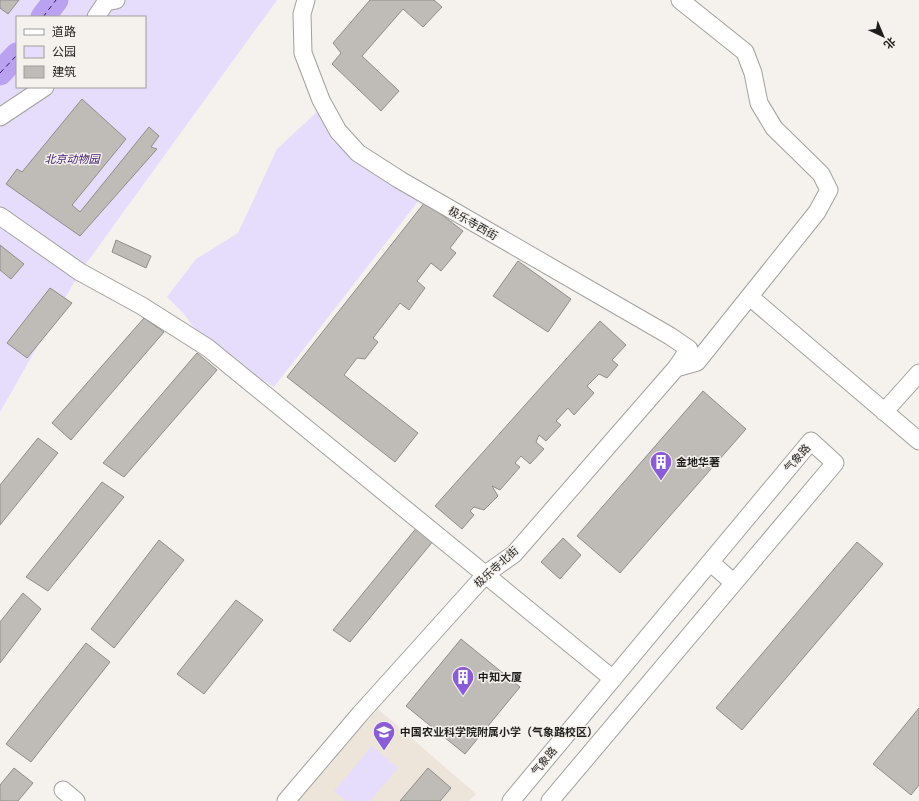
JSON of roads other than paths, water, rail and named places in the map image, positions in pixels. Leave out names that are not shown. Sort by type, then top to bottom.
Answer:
[{"type":"street","points":[[97,16],[106,2],[116,0]]},
{"type":"street","name":"极乐寺西街","points":[[306,0],[302,14],[303,53],[321,100],[338,131],[358,153],[400,180],[670,336],[689,350]]},
{"type":"street","points":[[676,368],[697,362],[817,212],[830,190],[821,174],[774,128],[770,122],[759,103],[753,72],[745,52],[680,0]]},
{"type":"street","points":[[0,117],[44,88]]},
{"type":"street","points":[[0,216],[80,272],[142,306],[208,348],[613,679]]},
{"type":"street","points":[[750,297],[919,441]]},
{"type":"street","name":"极乐寺北街","points":[[286,801],[360,714],[486,574],[514,554],[676,368],[689,350]]},
{"type":"street","points":[[884,412],[919,373]]},
{"type":"street","name":"气象路","points":[[511,801],[811,441],[835,463],[550,801]]},
{"type":"street","points":[[710,562],[734,583]]},
{"type":"street","points":[[63,790],[76,801]]},
{"type":"waterway","points":[[44,16],[56,0]]},
{"type":"waterway","points":[[0,73],[16,56]]},
{"type":"place","name":"金地华著","points":[[661,482]]},
{"type":"place","name":"中知大厦","points":[[463,696]]},
{"type":"place","name":"中国农业科学院附属小学（气象路校区）","points":[[384,752]]},
{"type":"park label","name":"北京动物园","points":[[72,159]]}]
